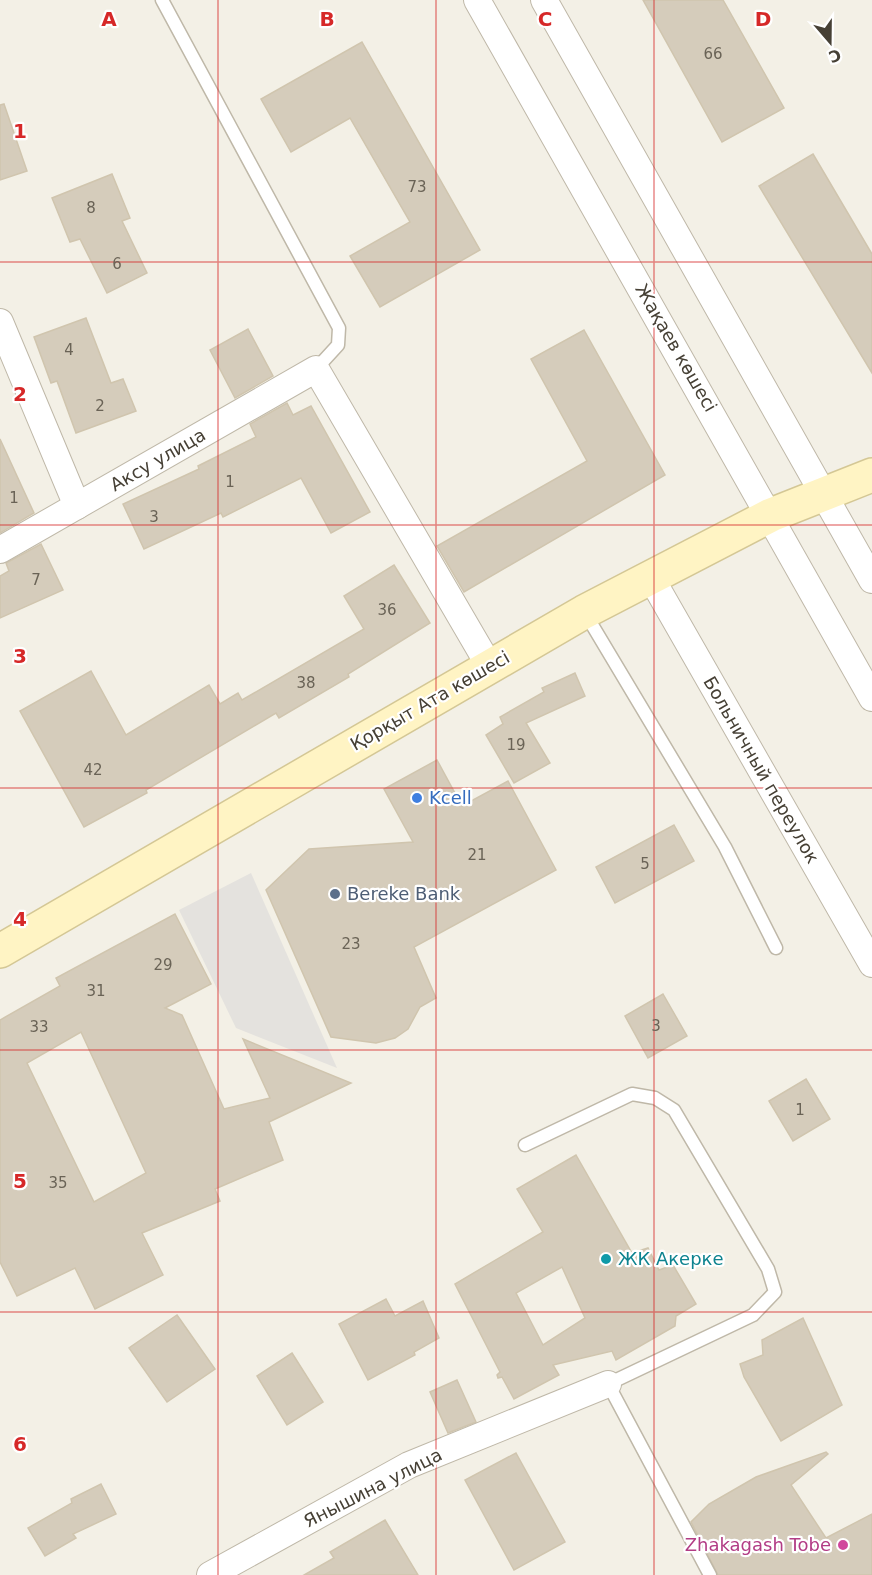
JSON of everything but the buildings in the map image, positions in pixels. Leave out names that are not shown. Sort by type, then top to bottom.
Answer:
[{"type":"street","name":"Жақаев көшесі","points":[[477,0],[771,515],[872,698]]},
{"type":"street","points":[[544,0],[872,580]]},
{"type":"street","points":[[0,322],[77,506]]},
{"type":"street","name":"Аксу улица","points":[[0,550],[316,369]]},
{"type":"street","points":[[316,369],[490,667]]},
{"type":"street","name":"Қорқыт Ата көшесі","points":[[0,951],[584,612],[771,515],[872,475]]},
{"type":"street","name":"Больничный переулок","points":[[650,576],[872,964]]},
{"type":"street","name":"Янышина улица","points":[[210,1575],[410,1465],[608,1384]]},
{"type":"lane","points":[[162,0],[339,328],[338,345],[316,369]]},
{"type":"lane","points":[[584,612],[725,847],[776,948]]},
{"type":"lane","points":[[525,1144],[632,1094],[655,1098],[674,1110],[768,1269],[775,1292],[753,1315],[608,1384],[710,1575]]},
{"type":"shaded area","points":[[251,873],[337,1068],[236,1028],[179,910]]},
{"type":"place","name":"Kcell","points":[[417,798]]},
{"type":"place","name":"Bereke Bank","points":[[335,894]]},
{"type":"place","name":"ЖК Акерке","points":[[606,1259]]},
{"type":"place","name":"Zhakagash Tobe","points":[[843,1545]]}]
